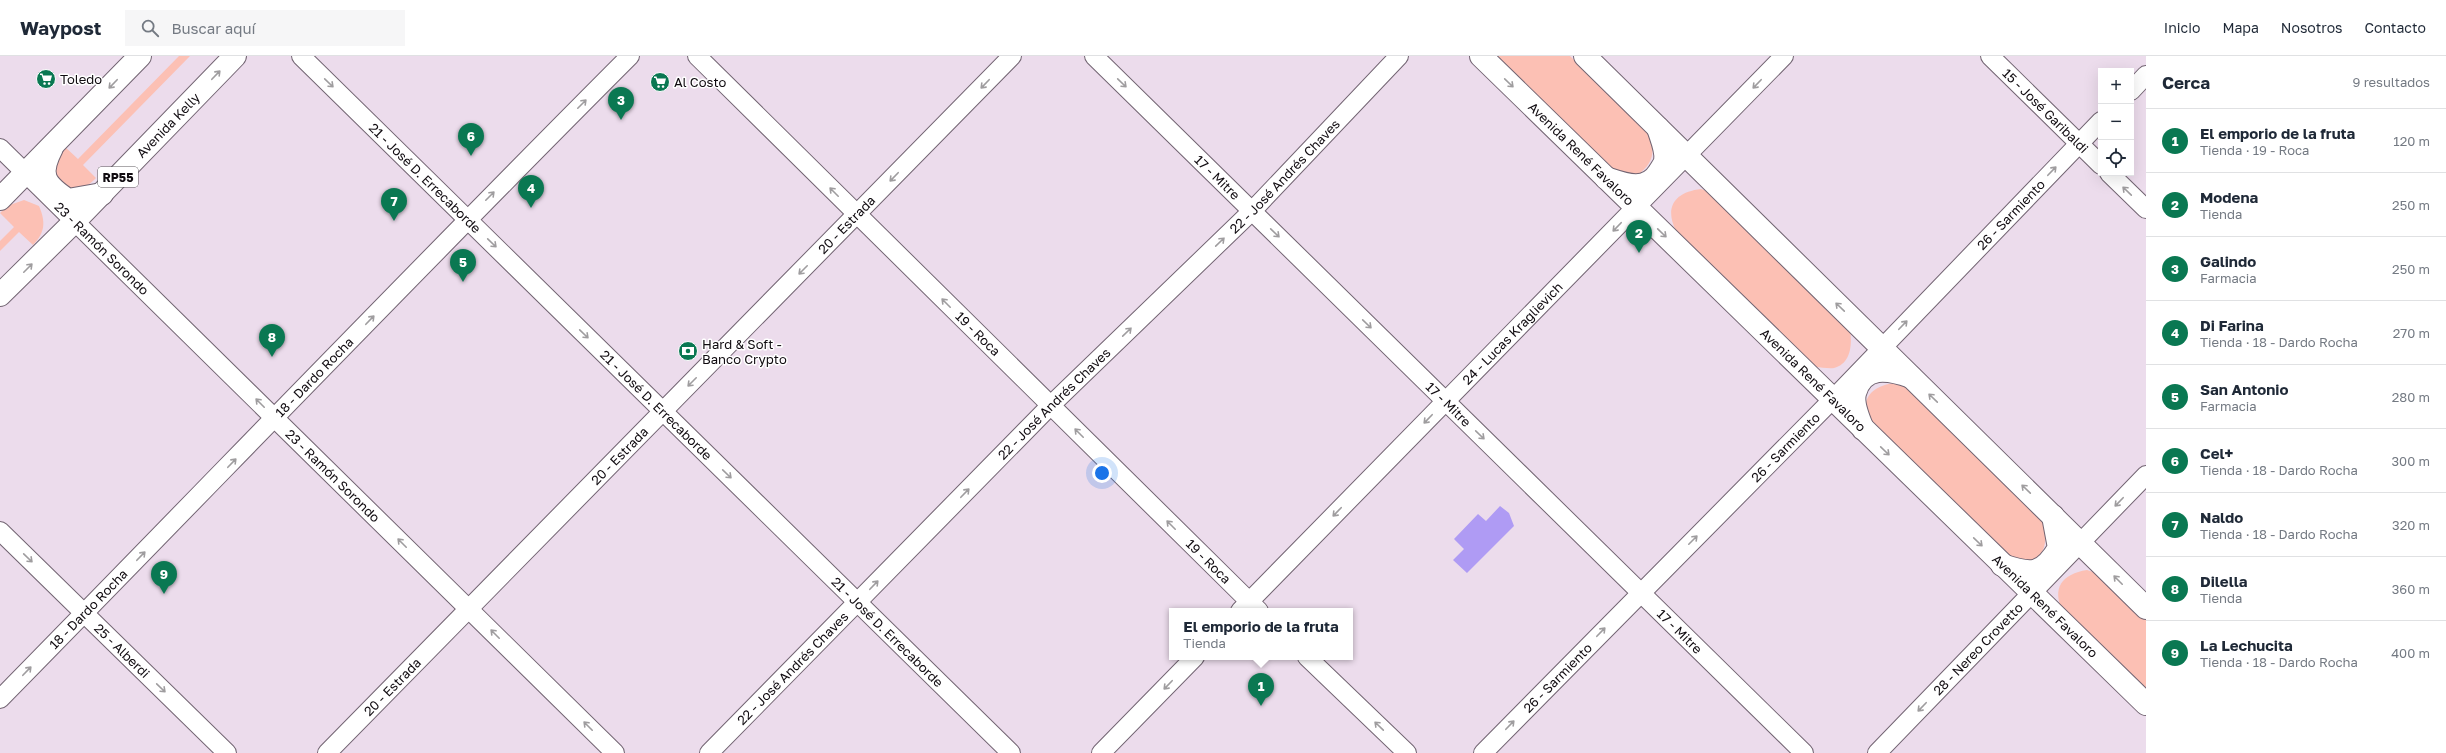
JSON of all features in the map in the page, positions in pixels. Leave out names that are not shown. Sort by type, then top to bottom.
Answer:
[{"type":"main road","points":[[0,199],[140,56]]},
{"type":"main road","name":"Avenida Kelly","points":[[0,295],[102,194],[235,56]]},
{"type":"main road","name":"Avenida René Favaloro","points":[[1481,56],[2001,565],[2146,704]]},
{"type":"main road","points":[[1585,56],[2146,608]]},
{"type":"main road","points":[[1605,177],[1628,186],[1644,186],[1656,176],[1665,162],[1664,146],[1658,128]]},
{"type":"main road","points":[[53,145],[45,162],[45,178],[54,190],[68,200],[102,194]]},
{"type":"main road","points":[[1863,430],[1856,409],[1854,394],[1863,379],[1876,370],[1892,370],[1912,377]]},
{"type":"main road","points":[[2001,565],[2022,572],[2038,572],[2050,562],[2059,548],[2053,516]]},
{"type":"street","name":"21 - José D. Errecaborde","points":[[301,56],[1011,753]]},
{"type":"street","name":"18 - Dardo Rocha","points":[[0,699],[467,219],[630,56]]},
{"type":"street","name":"19 - Roca","points":[[697,56],[1050,406],[1249,608]]},
{"type":"street","name":"20 - Estrada","points":[[327,753],[1012,56]]},
{"type":"street","name":"17 - Mitre","points":[[1094,56],[1804,753]]},
{"type":"street","name":"22 - José Andrés Chaves","points":[[709,753],[1050,406],[1252,211],[1399,56]]},
{"type":"street","name":"24 - Lucas Kraglievich","points":[[1249,608],[1446,401],[1784,56]]},
{"type":"street","name":"15 - José Garibaldi","points":[[1990,56],[2098,162]]},
{"type":"street","points":[[2134,88],[2146,76]]},
{"type":"street","name":"26 - Sarmiento","points":[[1483,753],[1640,592],[1832,400],[1881,347],[2098,124]]},
{"type":"street","name":"23 - Ramón Sorondo","points":[[0,148],[615,753]]},
{"type":"street","points":[[2112,176],[2146,209]]},
{"type":"street","name":"28 - Nereo Crovetto","points":[[1876,753],[2146,475]]},
{"type":"street","name":"25 - Alberdi","points":[[0,531],[227,753]]},
{"type":"street","points":[[1101,753],[1192,660]]},
{"type":"street","points":[[1310,660],[1407,753]]},
{"type":"shaded area","points":[[179,56],[190,56],[83,165],[96,178],[83,188],[69,189],[58,186],[53,161],[64,146],[78,159]]},
{"type":"shaded area","points":[[1496,56],[1570,56],[1651,136],[1653,149],[1649,164],[1636,176],[1617,175]]},
{"type":"shaded area","points":[[1701,189],[1712,193],[1850,328],[1850,352],[1844,362],[1834,368],[1815,367],[1676,231],[1671,215],[1674,202],[1684,193]]},
{"type":"shaded area","points":[[24,200],[39,206],[43,217],[42,232],[33,245],[19,232],[0,251],[0,241],[14,227],[0,213],[7,206]]},
{"type":"shaded area","points":[[1895,383],[1907,387],[2044,522],[2045,540],[2039,556],[2029,562],[2010,561],[1871,424],[1867,416],[1866,408],[1866,402],[1869,396],[1879,387]]},
{"type":"shaded area","points":[[2087,570],[2099,574],[2146,620],[2146,693],[2063,612],[2058,596],[2061,584],[2071,575]]},
{"type":"building","points":[[1500,506],[1509,513],[1514,526],[1467,573],[1453,560],[1464,549],[1454,539],[1478,514],[1486,521]]},
{"type":"place","name":"Toledo","points":[[46,79]]},
{"type":"place","name":"Al Costo","points":[[660,82]]},
{"type":"place","name":"Galindo","points":[[621,120]]},
{"type":"place","name":"Cel+","points":[[471,156]]},
{"type":"place","name":"Di Farina","points":[[531,208]]},
{"type":"place","name":"Naldo","points":[[394,221]]},
{"type":"place","name":"Modena","points":[[1639,253]]},
{"type":"place","name":"San Antonio","points":[[463,282]]},
{"type":"place","name":"Hard & Soft - Banco Crypto","points":[[688,351]]},
{"type":"place","name":"Dilella","points":[[272,357]]},
{"type":"place","name":"La Lechucita","points":[[164,594]]},
{"type":"place","name":"El emporio de la fruta","points":[[1261,706]]}]
